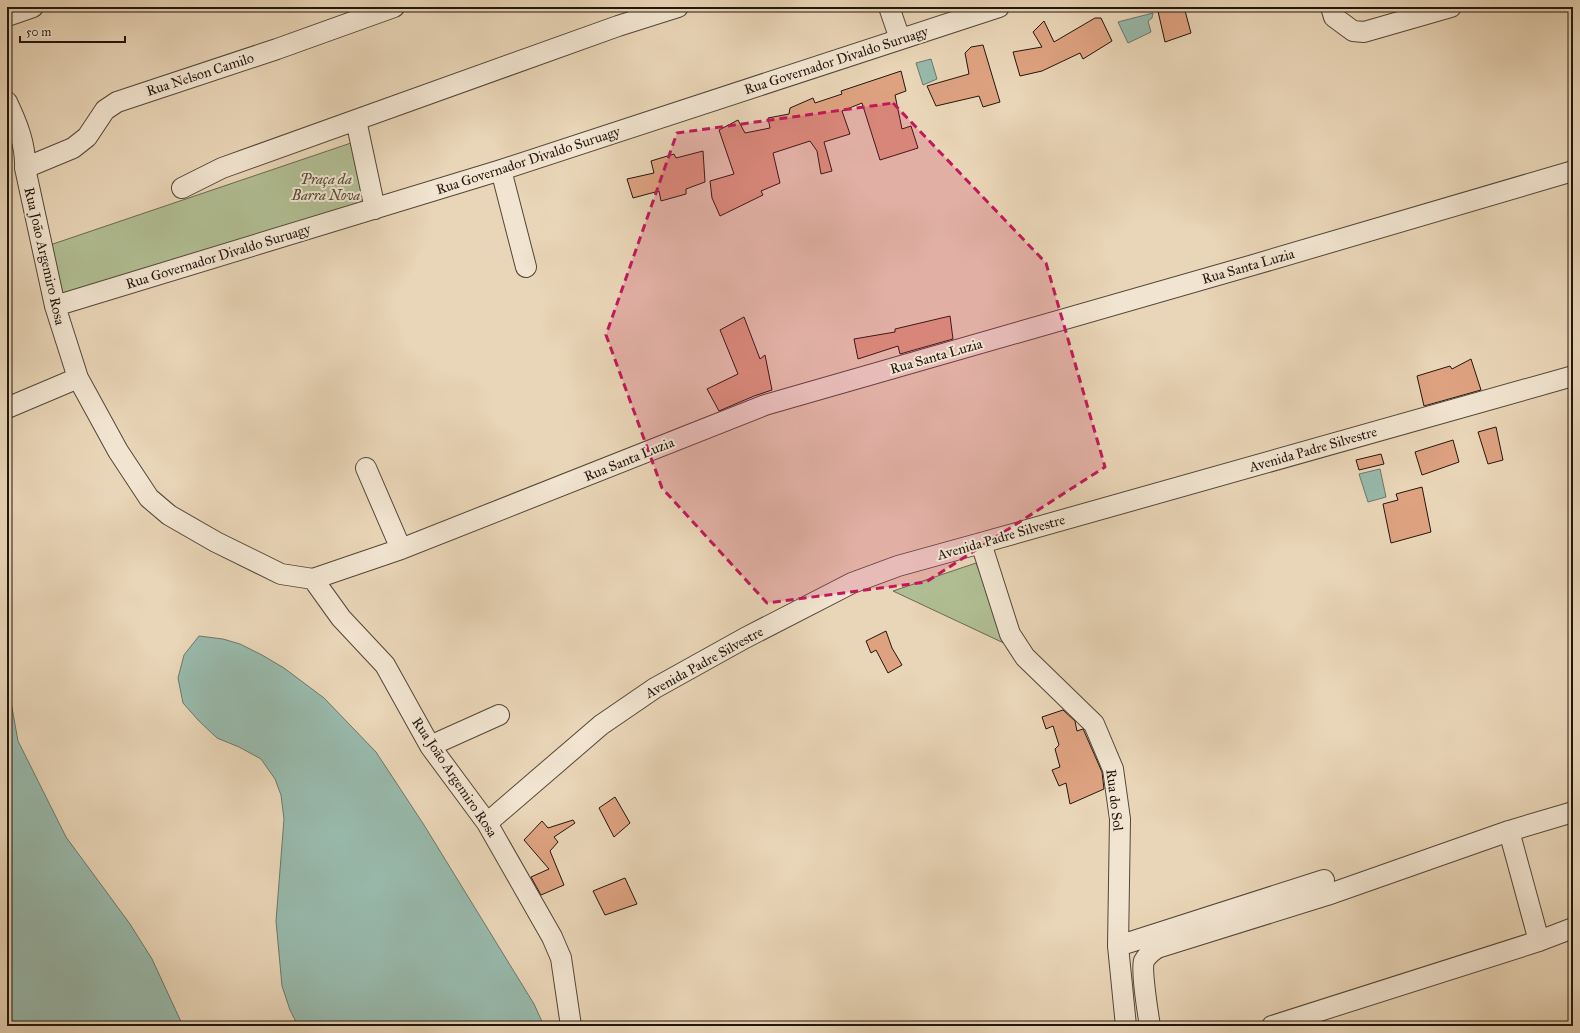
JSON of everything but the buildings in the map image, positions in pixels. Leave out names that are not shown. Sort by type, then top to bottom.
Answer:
[{"type":"street","points":[[7,16],[33,7]]},
{"type":"street","name":"Rua Nelson Camilo","points":[[25,168],[73,148],[87,137],[105,110],[117,102],[277,49],[394,7]]},
{"type":"street","points":[[182,188],[222,168],[610,29],[678,7]]},
{"type":"street","points":[[889,7],[900,39]]},
{"type":"street","name":"Rua Governador Divaldo Suruagy","points":[[55,306],[501,170],[999,7]]},
{"type":"street","points":[[1331,7],[1334,17],[1354,31],[1364,32],[1451,7]]},
{"type":"street","name":"Rua João Argemiro Rosa","points":[[7,102],[16,122],[26,154],[25,168],[55,306],[78,378],[118,451],[149,498],[168,515],[216,542],[281,574],[313,579],[341,618],[385,665],[430,746],[487,822],[552,937],[561,958],[571,1026]]},
{"type":"street","points":[[356,120],[375,209]]},
{"type":"street","points":[[501,170],[526,268]]},
{"type":"street","name":"Rua Santa Luzia","points":[[313,579],[401,549],[765,405],[1260,263],[1573,171]]},
{"type":"street","name":"Avenida Padre Silvestre","points":[[487,822],[601,725],[662,684],[745,638],[852,583],[898,566],[1573,376]]},
{"type":"street","points":[[7,408],[78,378]]},
{"type":"street","points":[[366,468],[401,549]]},
{"type":"street","name":"Rua do Sol","points":[[981,543],[1010,634],[1025,657],[1094,724],[1113,769],[1120,819],[1118,946],[1126,1026]]},
{"type":"street","points":[[430,746],[499,715]]},
{"type":"street","points":[[1150,1026],[1143,963],[1148,955],[1157,948],[1327,895],[1509,831],[1573,812]]},
{"type":"street","points":[[1509,831],[1539,940]]},
{"type":"street","points":[[1118,946],[1324,880]]},
{"type":"street","points":[[1272,1026],[1573,928]]},
{"type":"street","points":[[1124,1004],[1146,999]]},
{"type":"highlighted area","points":[[893,103],[1046,263],[1105,467],[926,582],[767,603],[662,488],[606,335],[677,133]]},
{"type":"green space","name":"Praça da Barra Nova","points":[[351,143],[371,208],[53,307],[50,245]]},
{"type":"green space","points":[[976,563],[1008,645],[893,591]]},
{"type":"shaded area","points":[[1153,13],[1152,18],[1148,21],[1151,32],[1128,43],[1118,22]]},
{"type":"shaded area","points":[[931,59],[937,79],[923,85],[916,63]]},
{"type":"shaded area","points":[[1380,469],[1386,497],[1368,502],[1359,474]]},
{"type":"shaded area","points":[[199,636],[223,639],[240,644],[284,668],[324,698],[376,752],[424,825],[534,1004],[544,1026],[298,1026],[290,1010],[282,986],[276,921],[284,819],[281,795],[275,779],[261,759],[239,747],[217,738],[183,703],[178,678],[184,655]]},
{"type":"shaded area","points":[[7,680],[18,741],[66,837],[130,924],[152,959],[183,1026],[7,1026]]}]
